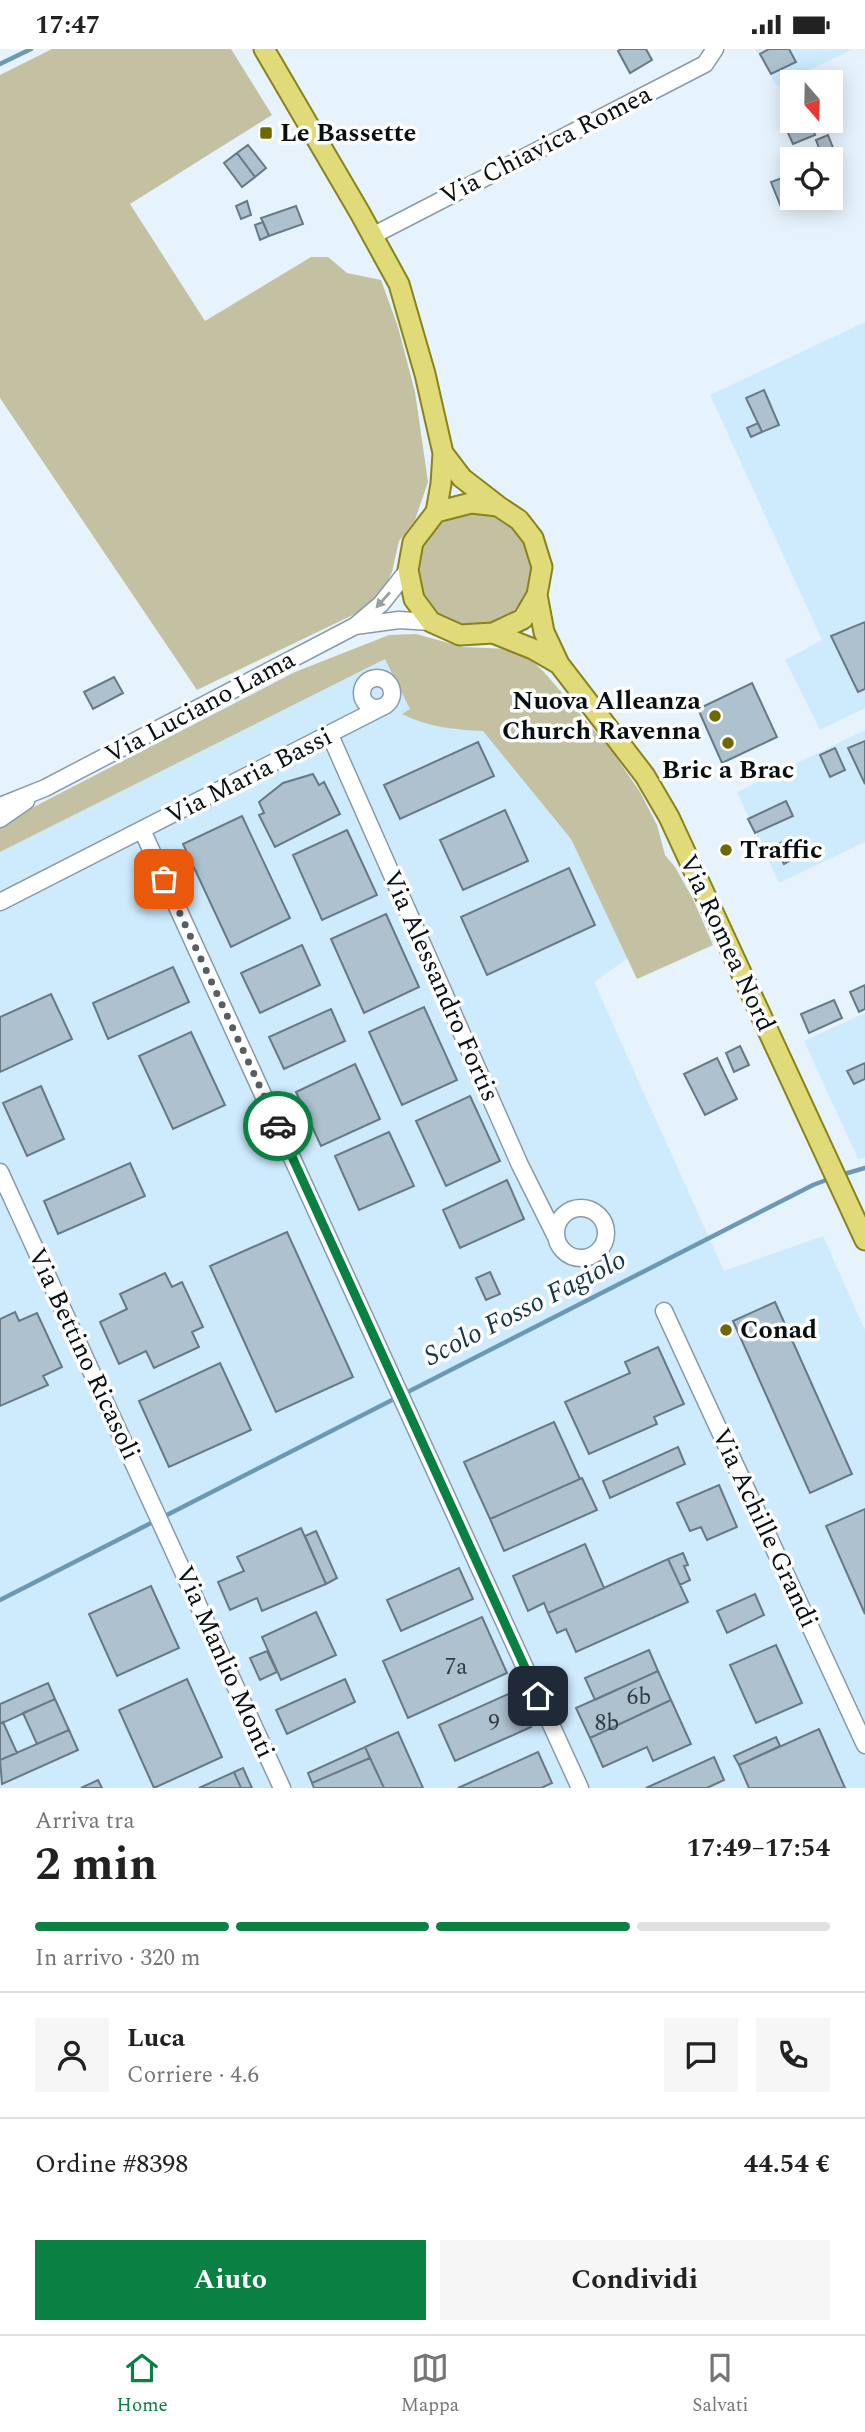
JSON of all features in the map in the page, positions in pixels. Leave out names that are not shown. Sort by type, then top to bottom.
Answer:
[{"type":"main road","points":[[264,49],[399,284],[425,374],[443,453],[442,484],[436,512],[413,542],[408,571],[414,599],[430,622],[460,635],[493,633],[523,619],[537,595],[542,567],[533,538],[519,520],[462,478],[443,453]]},
{"type":"main road","points":[[436,512],[471,503],[498,506]]},
{"type":"main road","name":"Via Romea Nord","points":[[537,595],[544,632],[559,664],[645,776],[669,817],[865,1240]]},
{"type":"main road","name":"Via Romea Nord","points":[[493,633],[533,649],[559,664]]},
{"type":"street","name":"Via Chiavica Romea","points":[[372,236],[705,64],[715,49]]},
{"type":"street","name":"Via Luciano Lama","points":[[0,806],[45,787],[355,626],[381,604],[408,571]]},
{"type":"street","name":"Via Luciano Lama","points":[[355,626],[399,620],[430,622]]},
{"type":"street","name":"Via Maria Bassi","points":[[0,902],[384,706]]},
{"type":"street","name":"Via Alessandro Fortis","points":[[330,735],[520,1165],[555,1235]]},
{"type":"street","name":"Via Luciano Lama","points":[[0,819],[45,787]]},
{"type":"street","points":[[142,830],[580,1788]]},
{"type":"street","name":"Via Bettino Ricasoli","points":[[0,1172],[168,1536]]},
{"type":"street","name":"Via Achille Grandi","points":[[664,1311],[865,1745]]},
{"type":"street","name":"Via Manlio Monti","points":[[168,1536],[282,1788]]},
{"type":"shaded area","points":[[52,49],[231,49],[272,115],[130,204],[205,321],[311,257],[328,257],[347,273],[381,280],[398,327],[415,392],[428,482],[415,520],[399,541],[392,572],[381,595],[357,613],[197,690],[0,398],[0,75]]},
{"type":"shaded area","points":[[755,49],[853,49],[810,70],[780,70],[780,85],[777,86]]},
{"type":"shaded area","points":[[865,322],[865,708],[820,730],[785,660],[822,640],[710,395]]},
{"type":"shaded area","points":[[475,512],[497,516],[515,529],[528,547],[532,569],[528,591],[515,609],[497,622],[475,626],[453,622],[435,609],[422,591],[418,569],[422,547],[435,529],[453,516]]},
{"type":"shaded area","points":[[416,634],[463,647],[513,649],[528,657],[544,672],[612,751],[640,792],[657,825],[665,855],[693,899],[713,945],[637,979],[571,839],[483,731],[441,727],[402,714],[410,709],[385,659],[0,852],[0,826],[20,814],[295,672],[389,635]]},
{"type":"shaded area","points":[[385,659],[454,730],[483,730],[571,839],[628,958],[594,982],[724,1271],[823,1236],[865,1330],[865,1788],[0,1788],[0,852]]},
{"type":"shaded area","points":[[865,730],[865,842],[779,883],[737,792]]},
{"type":"shaded area","points":[[865,1013],[865,1158],[858,1159],[804,1041]]},
{"type":"building","points":[[646,49],[652,60],[630,73],[618,51]]},
{"type":"building","points":[[769,49],[789,49],[796,62],[771,74],[760,54]]},
{"type":"building","points":[[788,133],[814,133],[815,135],[793,144]]},
{"type":"building","points":[[828,135],[833,147],[819,147],[816,140]]},
{"type":"building","points":[[248,145],[266,168],[255,177],[237,153]]},
{"type":"building","points":[[237,153],[255,177],[242,187],[224,163]]},
{"type":"building","points":[[780,179],[780,204],[771,182]]},
{"type":"building","points":[[247,201],[251,215],[241,219],[236,206]]},
{"type":"building","points":[[296,206],[303,224],[269,236],[261,218]]},
{"type":"building","points":[[263,222],[269,236],[260,240],[255,225]]},
{"type":"building","points":[[764,390],[779,425],[762,432],[746,398]]},
{"type":"building","points":[[758,423],[762,432],[751,437],[747,428]]},
{"type":"building","points":[[865,622],[865,689],[858,692],[831,636]]},
{"type":"building","points":[[114,677],[123,693],[93,709],[84,692]]},
{"type":"building","points":[[752,683],[777,737],[722,763],[698,709]]},
{"type":"building","points":[[865,741],[865,784],[848,748]]},
{"type":"building","points":[[478,742],[494,776],[400,819],[384,785]]},
{"type":"building","points":[[835,748],[845,770],[830,777],[820,755]]},
{"type":"building","points":[[313,774],[319,785],[324,782],[340,814],[275,847],[259,815],[264,813],[259,802],[283,783]]},
{"type":"building","points":[[786,801],[793,816],[755,833],[748,819]]},
{"type":"building","points":[[505,810],[528,861],[463,890],[440,840]]},
{"type":"building","points":[[242,816],[290,918],[231,947],[183,844]]},
{"type":"building","points":[[347,830],[377,895],[322,920],[293,855]]},
{"type":"building","points":[[793,837],[796,843],[783,849],[789,861],[784,864],[775,846]]},
{"type":"building","points":[[796,843],[802,855],[789,861],[783,849]]},
{"type":"building","points":[[569,868],[595,925],[487,975],[461,917]]},
{"type":"building","points":[[386,914],[419,987],[364,1013],[331,939]]},
{"type":"building","points":[[302,945],[320,985],[260,1013],[241,973]]},
{"type":"building","points":[[173,967],[189,1002],[108,1039],[93,1003]]},
{"type":"building","points":[[865,985],[865,1009],[859,1012],[850,992]]},
{"type":"building","points":[[51,994],[72,1039],[0,1072],[0,1017]]},
{"type":"building","points":[[834,1000],[842,1018],[809,1033],[801,1014]]},
{"type":"building","points":[[424,1007],[457,1080],[402,1105],[369,1032]]},
{"type":"building","points":[[331,1009],[345,1041],[284,1069],[269,1037]]},
{"type":"building","points":[[191,1032],[225,1105],[173,1129],[139,1056]]},
{"type":"building","points":[[740,1046],[749,1065],[734,1072],[726,1053]]},
{"type":"building","points":[[717,1058],[737,1099],[705,1115],[684,1074]]},
{"type":"building","points":[[865,1063],[865,1079],[854,1084],[847,1071]]},
{"type":"building","points":[[355,1064],[380,1119],[321,1146],[296,1092]]},
{"type":"building","points":[[41,1086],[64,1139],[27,1156],[3,1103]]},
{"type":"building","points":[[470,1096],[500,1161],[446,1186],[416,1121]]},
{"type":"building","points":[[389,1132],[414,1186],[359,1210],[335,1156]]},
{"type":"building","points":[[130,1163],[145,1196],[58,1234],[44,1201]]},
{"type":"building","points":[[507,1180],[524,1219],[460,1248],[443,1210]]},
{"type":"building","points":[[287,1232],[353,1377],[276,1412],[210,1266]]},
{"type":"building","points":[[490,1272],[500,1294],[486,1300],[476,1278]]},
{"type":"building","points":[[165,1273],[172,1287],[182,1282],[203,1327],[192,1332],[199,1347],[154,1368],[146,1351],[119,1364],[100,1322],[127,1309],[120,1294]]},
{"type":"building","points":[[775,1302],[852,1474],[810,1493],[733,1321]]},
{"type":"building","points":[[15,1312],[19,1321],[37,1313],[62,1367],[43,1376],[48,1385],[0,1406],[0,1319]]},
{"type":"building","points":[[658,1347],[684,1404],[654,1417],[657,1424],[589,1454],[565,1402],[630,1373],[625,1362]]},
{"type":"building","points":[[220,1363],[251,1430],[169,1467],[139,1401]]},
{"type":"building","points":[[554,1422],[580,1479],[490,1519],[464,1462]]},
{"type":"building","points":[[678,1447],[685,1464],[610,1498],[603,1481]]},
{"type":"building","points":[[582,1478],[597,1510],[504,1551],[490,1519]]},
{"type":"building","points":[[719,1485],[737,1527],[707,1540],[701,1527],[690,1531],[677,1503]]},
{"type":"building","points":[[865,1509],[865,1614],[826,1526]]},
{"type":"building","points":[[301,1528],[326,1584],[262,1611],[257,1598],[230,1610],[218,1582],[244,1571],[237,1557]]},
{"type":"building","points":[[316,1531],[337,1578],[326,1584],[305,1536]]},
{"type":"building","points":[[585,1544],[604,1588],[548,1613],[544,1603],[528,1611],[513,1576]]},
{"type":"building","points":[[683,1553],[688,1565],[684,1566],[690,1580],[680,1585],[668,1559]]},
{"type":"building","points":[[668,1559],[688,1602],[576,1652],[566,1629],[557,1633],[548,1613]]},
{"type":"building","points":[[459,1568],[473,1599],[401,1631],[387,1600]]},
{"type":"building","points":[[151,1586],[179,1648],[117,1676],[89,1614]]},
{"type":"building","points":[[755,1594],[764,1615],[727,1633],[717,1611]]},
{"type":"building","points":[[316,1612],[336,1655],[281,1680],[262,1637]]},
{"type":"building","points":[[482,1617],[507,1673],[408,1718],[383,1661]]},
{"type":"building","points":[[776,1645],[802,1703],[756,1723],[730,1665]]},
{"type":"building","points":[[649,1650],[658,1671],[595,1700],[585,1678]]},
{"type":"building","points":[[267,1651],[277,1672],[260,1680],[250,1658]]},
{"type":"building","points":[[658,1671],[671,1700],[590,1738],[576,1708]]},
{"type":"building","points":[[187,1679],[222,1757],[154,1788],[119,1710]]},
{"type":"building","points":[[345,1679],[355,1702],[287,1734],[276,1710]]},
{"type":"building","points":[[48,1683],[55,1699],[0,1724],[0,1704]]},
{"type":"building","points":[[515,1691],[531,1727],[455,1761],[439,1725]]},
{"type":"building","points":[[55,1699],[69,1730],[37,1744],[23,1713]]},
{"type":"building","points":[[671,1700],[691,1744],[653,1761],[647,1747],[603,1767],[590,1738]]},
{"type":"building","points":[[3,1722],[17,1753],[0,1760],[0,1724]]},
{"type":"building","points":[[819,1729],[845,1788],[749,1788],[739,1765]]},
{"type":"building","points":[[69,1730],[78,1750],[2,1784],[0,1760]]},
{"type":"building","points":[[398,1732],[423,1788],[384,1788],[365,1747]]},
{"type":"building","points":[[776,1737],[780,1746],[739,1765],[734,1756]]},
{"type":"building","points":[[365,1747],[370,1758],[312,1783],[308,1773]]},
{"type":"building","points":[[538,1752],[552,1783],[541,1788],[458,1788]]},
{"type":"building","points":[[714,1757],[724,1780],[707,1788],[646,1788]]},
{"type":"building","points":[[370,1758],[384,1788],[314,1788],[312,1783]]},
{"type":"building","points":[[243,1768],[252,1788],[241,1788],[234,1772]]},
{"type":"building","points":[[234,1772],[241,1788],[199,1788]]},
{"type":"building","points":[[98,1780],[102,1788],[81,1788]]},
{"type":"waterway","points":[[0,64],[31,49]]},
{"type":"waterway","points":[[841,1175],[865,1168]]},
{"type":"waterway","name":"Scolo Fosso Fagiolo","points":[[163,1517],[829,1179]]},
{"type":"waterway","name":"Scolo Fosso Fagiolo","points":[[0,1600],[155,1521]]},
{"type":"way so far","points":[[164,879],[278,1126]]},
{"type":"place","name":"Le Bassette","points":[[266,133]]},
{"type":"place","name":"Nuova Alleanza Church Ravenna","points":[[715,716]]},
{"type":"place","name":"Bric a Brac","points":[[728,743]]},
{"type":"place","name":"Traffic","points":[[726,850]]},
{"type":"place","name":"Conad","points":[[726,1330]]},
{"type":"route","points":[[278,1126],[538,1696]]}]
